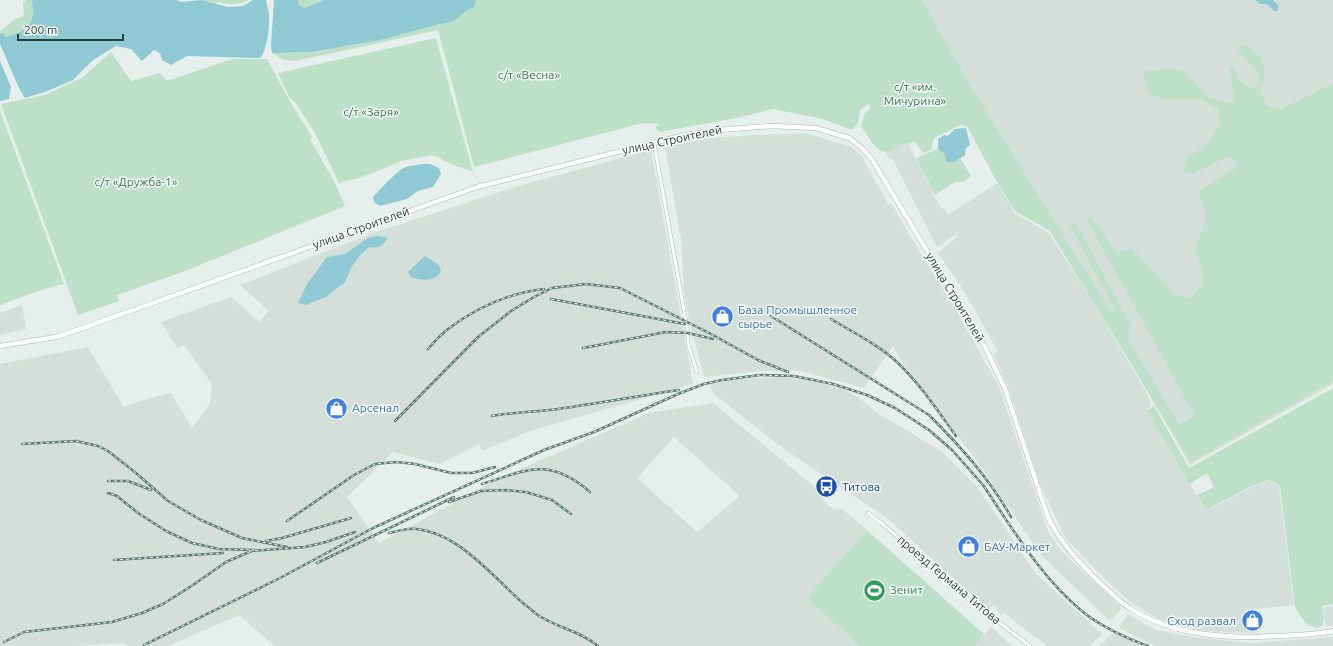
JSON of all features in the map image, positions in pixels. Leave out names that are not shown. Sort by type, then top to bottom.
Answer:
[{"type":"main road","name":"улица Строителей","points":[[0,346],[56,337],[477,187],[681,136],[718,130],[772,126],[816,128],[849,138],[862,148],[873,161],[986,349],[1005,389],[1048,517],[1058,535],[1085,568],[1131,609],[1156,622],[1178,629],[1199,633],[1244,637],[1305,635],[1333,631]]},
{"type":"street","points":[[654,143],[688,333],[688,344],[697,372]]},
{"type":"street","name":"проезд Германа Титова","points":[[868,513],[885,526],[963,596],[1030,646]]},
{"type":"shaded area","points":[[920,0],[1333,0],[1333,384],[1190,465]]},
{"type":"shaded area","points":[[806,133],[852,147],[862,157],[889,205],[892,204],[956,310],[999,387],[1048,531],[1061,551],[1122,608],[1110,621],[1041,555],[980,465],[898,356],[893,346],[864,388],[801,371],[760,371],[704,377],[689,320],[684,292],[681,239],[665,147],[701,139]]},
{"type":"shaded area","points":[[908,143],[941,209],[944,208],[948,215],[997,183],[1015,213],[1049,233],[1092,300],[1148,395],[1151,406],[1147,409],[1206,511],[1252,487],[1269,481],[1279,486],[1294,605],[1254,609],[1258,633],[1198,630],[1158,619],[1133,604],[1112,586],[1065,538],[1040,483],[1008,386],[993,354],[998,352],[966,294],[938,253],[958,236],[957,234],[937,247],[892,158],[889,159],[885,152],[902,144]]},
{"type":"shaded area","points":[[651,150],[693,384],[527,432],[482,451],[479,444],[440,464],[393,452],[347,497],[379,543],[506,475],[649,413],[713,403],[821,492],[824,501],[834,510],[842,509],[867,530],[807,598],[860,646],[275,646],[239,615],[168,646],[130,646],[124,643],[75,646],[0,646],[0,364],[88,347],[124,407],[136,402],[171,393],[192,428],[210,404],[212,384],[184,345],[178,349],[161,322],[231,297],[259,322],[269,311],[240,285],[376,232],[522,185]],"holes":[[[674,437],[740,496],[697,532],[637,478]]]},
{"type":"shaded area","points":[[22,305],[26,329],[0,335],[0,313]]},
{"type":"shaded area","points":[[779,377],[811,380],[843,389],[859,398],[876,412],[941,451],[977,487],[1037,575],[1102,634],[1090,646],[1047,646],[1004,613],[1002,615],[996,610],[998,608],[994,605],[988,610],[887,518],[783,448],[715,395],[709,385],[729,380]]},
{"type":"shaded area","points":[[1333,606],[1333,625],[1326,627],[1323,608]]},
{"type":"shaded area","points":[[1128,614],[1156,630],[1192,637],[1251,643],[1333,637],[1333,646],[1155,646],[1119,628]]},
{"type":"shaded area","points":[[991,627],[1012,646],[974,646]]},
{"type":"shaded area","points":[[1113,633],[1137,643],[1144,646],[1099,646]]},
{"type":"green space","points":[[26,0],[32,0],[33,11],[32,18],[27,27],[16,34],[6,37],[3,33],[0,34],[0,31],[15,19],[24,16],[23,3]]},
{"type":"green space","points":[[201,0],[249,0],[238,4],[219,2],[216,4]]},
{"type":"green space","points":[[298,0],[324,0],[304,8],[299,5]]},
{"type":"green space","points":[[476,0],[922,0],[973,90],[1109,309],[1116,312],[1070,226],[1076,223],[1131,325],[1129,341],[1179,424],[1195,416],[1086,219],[1091,217],[1117,253],[1132,248],[1175,294],[1189,299],[1203,284],[1202,270],[1195,251],[1207,216],[1198,191],[1235,169],[1236,161],[1229,156],[1193,174],[1184,172],[1186,159],[1206,145],[1220,125],[1219,109],[1200,99],[1163,99],[1149,93],[1143,77],[1146,71],[1173,69],[1185,71],[1206,96],[1232,103],[1234,98],[1229,68],[1234,66],[1237,75],[1243,83],[1250,87],[1255,89],[1261,84],[1255,69],[1238,50],[1242,44],[1255,52],[1263,62],[1264,75],[1260,90],[1267,105],[1278,110],[1333,84],[1333,381],[1191,462],[1050,231],[1015,211],[997,182],[967,126],[961,125],[934,138],[931,150],[923,153],[915,142],[902,144],[885,152],[875,146],[861,126],[865,113],[870,109],[869,104],[860,110],[857,124],[851,130],[823,119],[773,109],[741,117],[660,132],[655,128],[659,124],[643,123],[474,167],[438,30],[296,61],[284,60],[272,53],[311,52],[451,22],[473,7]]},
{"type":"green space","name":"с/т «Заря»","points":[[436,38],[473,172],[453,165],[433,155],[401,161],[376,172],[339,183],[314,131],[295,102],[290,98],[278,73]]},
{"type":"green space","name":"с/т «Дружба-1»","points":[[111,52],[131,81],[160,73],[167,81],[232,59],[267,59],[289,100],[312,137],[310,139],[335,183],[345,206],[185,271],[117,295],[119,301],[78,315],[1,104],[45,95],[83,77]]},
{"type":"green space","points":[[0,111],[64,284],[41,290],[0,305]]},
{"type":"green space","points":[[938,149],[945,153],[946,162],[954,162],[960,158],[971,176],[963,182],[955,182],[935,195],[916,158]]},
{"type":"green space","points":[[1333,388],[1333,604],[1322,606],[1324,618],[1323,625],[1317,628],[1306,624],[1295,607],[1280,486],[1269,480],[1252,486],[1206,510],[1197,495],[1214,487],[1207,473],[1190,484],[1147,411],[1154,406],[1189,468]]},
{"type":"green space","name":"Зенит","points":[[867,530],[984,634],[974,646],[860,646],[807,598]]},
{"type":"water","points":[[32,0],[176,0],[182,2],[201,0],[228,7],[243,6],[253,0],[266,0],[269,13],[268,38],[260,58],[187,56],[171,65],[162,60],[160,53],[154,50],[142,61],[131,49],[116,46],[93,60],[73,80],[45,92],[25,98],[19,88],[0,44],[0,34],[3,33],[6,37],[16,34],[27,27],[33,13]]},
{"type":"water","points":[[274,0],[298,0],[299,5],[304,8],[324,0],[476,0],[474,7],[452,22],[380,40],[311,52],[272,53],[271,45]]},
{"type":"water","points":[[1255,0],[1273,0],[1278,5],[1278,11],[1274,11],[1267,4],[1260,4]]},
{"type":"water","points":[[0,61],[11,87],[9,99],[0,101]]},
{"type":"water","points":[[966,128],[970,145],[966,148],[965,155],[954,162],[946,162],[945,154],[938,149],[938,139],[944,135],[948,136],[955,129]]},
{"type":"water","points":[[430,164],[439,168],[441,174],[433,187],[418,191],[407,199],[380,206],[374,202],[373,197],[398,172],[406,167]]},
{"type":"water","points":[[377,236],[388,238],[380,246],[375,248],[369,247],[361,254],[352,266],[345,282],[326,297],[306,305],[298,303],[307,284],[327,257],[345,254],[368,238]]},
{"type":"water","points":[[425,256],[439,265],[441,272],[435,278],[428,280],[411,277],[408,272]]},
{"type":"railway","points":[[395,421],[478,337],[511,311],[552,288],[586,284],[620,288],[711,334],[758,360],[788,372]]},
{"type":"railway","points":[[428,349],[448,329],[481,308],[518,294],[544,289]]},
{"type":"railway","points":[[551,299],[685,324]]},
{"type":"railway","points":[[771,316],[929,415],[974,463],[994,489],[1011,517]]},
{"type":"railway","points":[[831,319],[875,345],[898,363],[936,407],[956,436]]},
{"type":"railway","points":[[583,348],[666,332],[688,333],[713,339]]},
{"type":"railway","points":[[144,645],[280,578],[373,528],[544,450],[594,432],[678,394],[704,384],[760,375],[794,376],[833,384],[867,395],[895,408],[929,430],[952,450],[983,485],[1028,552],[1068,599],[1098,623],[1123,636],[1148,646]]},
{"type":"railway","points":[[492,416],[558,409],[679,390]]},
{"type":"railway","points":[[22,444],[76,441],[98,446],[108,451],[168,501],[201,520],[242,538],[287,547]]},
{"type":"railway","points":[[287,521],[354,475],[375,464],[396,462],[415,464],[451,473],[472,473],[495,467]]},
{"type":"railway","points":[[482,484],[512,474],[538,469],[550,470],[562,474],[590,492]]},
{"type":"railway","points":[[108,481],[128,481],[151,490]]},
{"type":"railway","points":[[449,502],[481,491],[506,490],[526,492],[552,500],[571,514]]},
{"type":"railway","points":[[4,642],[24,632],[112,622],[142,613],[163,604],[226,562],[254,550],[219,549],[192,543],[166,531],[138,513],[117,496],[108,493]]},
{"type":"railway","points":[[317,563],[454,497]]},
{"type":"railway","points":[[266,541],[282,538],[351,518]]},
{"type":"railway","points":[[389,533],[406,529],[416,529],[432,532],[447,539],[461,547],[488,569],[524,604],[537,614],[548,621],[585,637],[598,646]]},
{"type":"railway","points":[[249,551],[305,547],[326,542],[355,532]]},
{"type":"railway","points":[[114,560],[223,553]]},
{"type":"place","name":"База Промышленное сырье","points":[[723,317]]},
{"type":"place","name":"Арсенал","points":[[336,408]]},
{"type":"place","name":"Титова","points":[[827,487]]},
{"type":"place","name":"БАУ-Маркет","points":[[969,547]]},
{"type":"place","name":"Зенит","points":[[875,590]]},
{"type":"place","name":"Сход развал","points":[[1252,621]]},
{"type":"park label","name":"с/т «Весна»","points":[[529,75]]},
{"type":"park label","name":"с/т «им. Мичурина»","points":[[915,94]]}]
